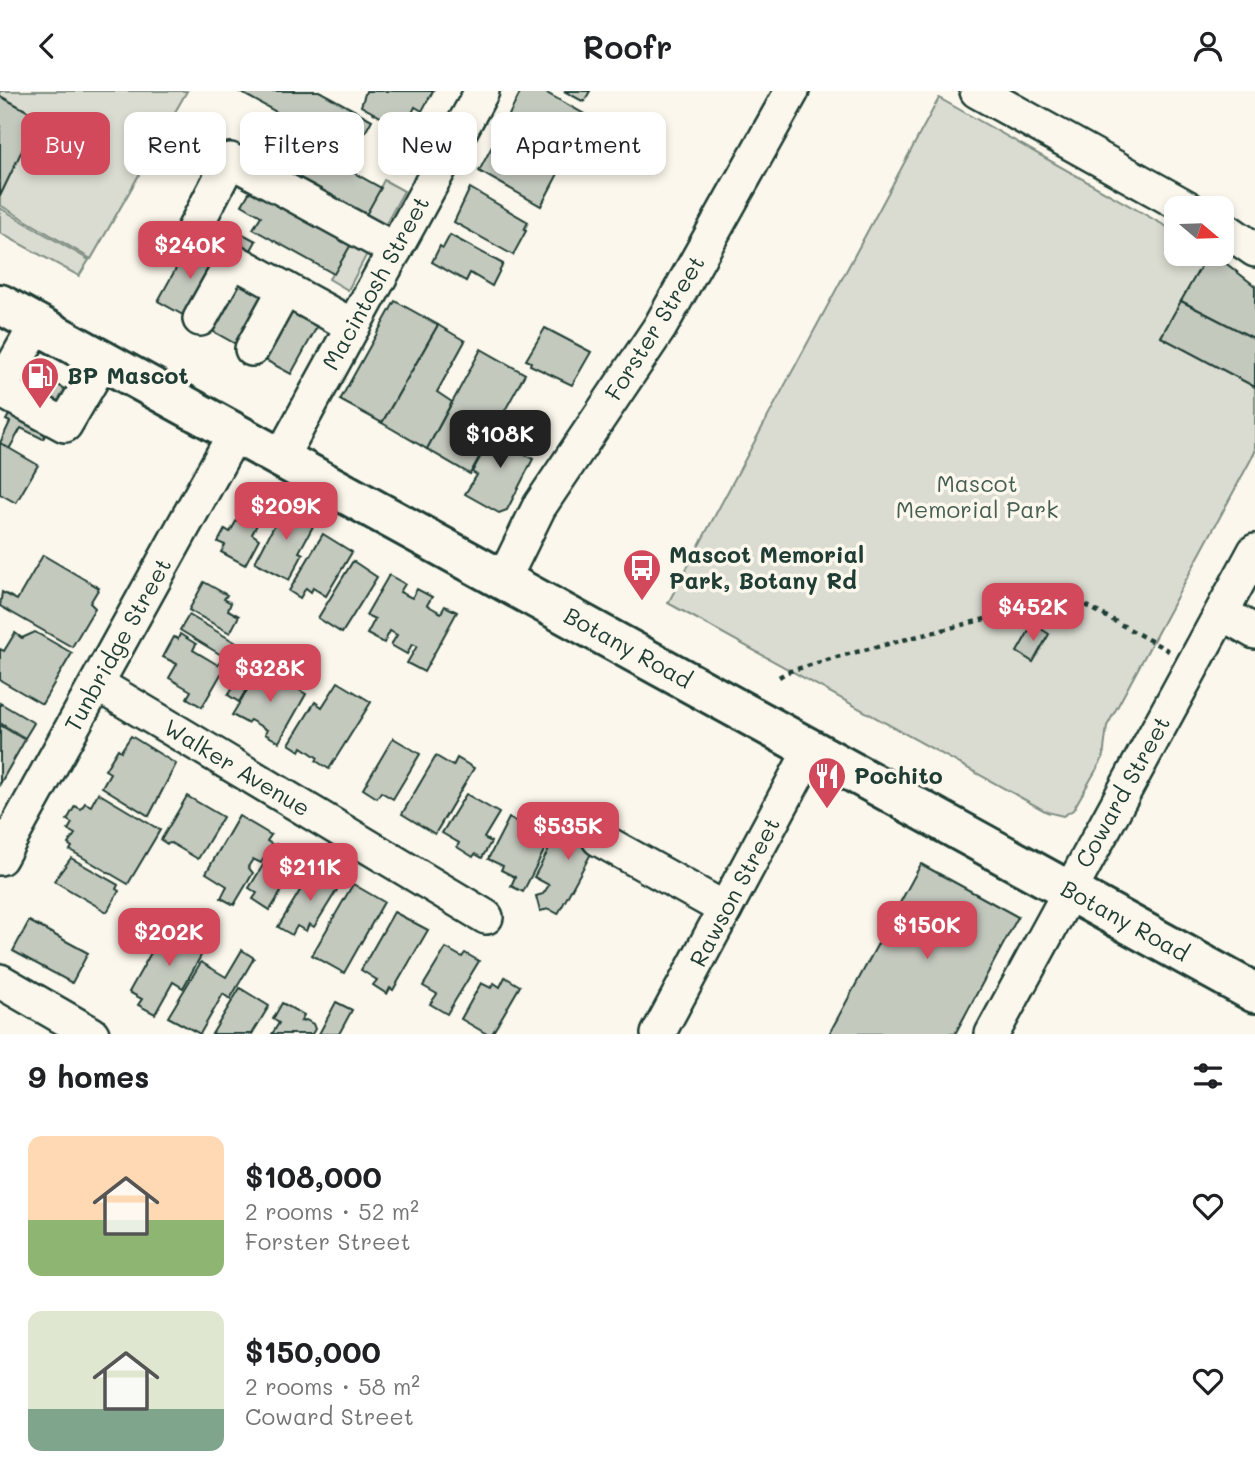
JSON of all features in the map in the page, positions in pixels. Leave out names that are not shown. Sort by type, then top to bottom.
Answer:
[{"type":"main road","name":"Botany Road","points":[[0,277],[1075,879],[1255,993]]},
{"type":"main road","name":"Botany Road","points":[[0,304],[811,749],[1075,879],[1255,963]]},
{"type":"street","name":"Macintosh Street","points":[[291,439],[482,91]]},
{"type":"street","name":"Forster Street","points":[[512,562],[539,507],[660,327],[792,91]]},
{"type":"street","points":[[977,91],[1166,196]]},
{"type":"street","points":[[353,326],[190,237],[230,160],[395,250]]},
{"type":"street","points":[[1234,235],[1255,250]]},
{"type":"street","points":[[200,319],[233,260]]},
{"type":"street","points":[[252,349],[285,289]]},
{"type":"street","points":[[37,324],[0,390],[65,425],[103,360]]},
{"type":"street","name":"Tunbridge Street","points":[[0,858],[235,433]]},
{"type":"street","name":"Coward Street","points":[[992,1034],[1255,551]]},
{"type":"street","points":[[1222,613],[1255,632]]},
{"type":"street","name":"Walker Avenue","points":[[97,684],[486,917]]},
{"type":"street","name":"Rawson Street","points":[[658,1034],[811,749]]},
{"type":"street","points":[[599,839],[726,909]]},
{"type":"street","points":[[0,981],[92,1034]]},
{"type":"path","points":[[779,677],[787,672],[837,657],[1071,597],[1194,665]]},
{"type":"green space","points":[[0,91],[187,91],[175,112],[124,112],[124,175],[139,175],[91,259],[0,205],[0,196],[21,152],[21,175],[110,175],[110,112],[29,112],[0,96]]},
{"type":"green space","name":"Mascot Memorial Park","points":[[939,98],[1164,225],[1164,266],[1201,266],[1161,336],[1255,387],[1255,452],[1107,726],[1103,758],[1073,810],[1063,816],[1047,812],[668,603]]},
{"type":"green space","points":[[384,180],[404,191],[383,229],[364,219]]},
{"type":"green space","points":[[0,208],[89,260],[79,276],[0,233]]},
{"type":"green space","points":[[351,243],[368,252],[348,290],[329,279]]},
{"type":"building","points":[[238,91],[319,91],[357,112],[276,112]]},
{"type":"building","points":[[366,91],[433,91],[422,111],[415,107],[412,112],[378,112],[378,115],[361,106]]},
{"type":"building","points":[[521,91],[543,91],[581,112],[510,112]]},
{"type":"building","points":[[564,91],[590,91],[584,102]]},
{"type":"building","points":[[0,96],[29,112],[21,112],[21,152],[0,196]]},
{"type":"building","points":[[364,116],[372,120],[364,135]]},
{"type":"building","points":[[491,148],[491,175],[557,175],[541,206],[479,171]]},
{"type":"building","points":[[279,175],[358,175],[381,188],[362,222]]},
{"type":"building","points":[[254,184],[353,241],[334,274],[253,229],[261,216],[242,205]]},
{"type":"building","points":[[470,188],[528,222],[513,255],[454,222]]},
{"type":"building","points":[[239,232],[256,241],[246,259],[229,249]]},
{"type":"building","points":[[450,235],[503,264],[492,286],[470,273],[466,281],[432,262],[440,246],[443,248]]},
{"type":"building","points":[[190,243],[223,261],[190,319],[158,301]]},
{"type":"building","points":[[1201,266],[1229,266],[1255,286],[1255,339],[1181,301]]},
{"type":"building","points":[[240,271],[273,289],[241,347],[209,329]]},
{"type":"building","points":[[290,298],[323,316],[291,374],[258,356]]},
{"type":"building","points":[[395,301],[438,325],[382,423],[340,400]]},
{"type":"building","points":[[1181,301],[1255,339],[1255,387],[1161,337]]},
{"type":"building","points":[[438,325],[465,341],[437,392],[452,402],[427,449],[382,423]]},
{"type":"building","points":[[545,328],[591,352],[572,385],[530,365],[531,362],[526,360]]},
{"type":"building","points":[[481,349],[525,374],[470,474],[427,449]]},
{"type":"building","points":[[34,372],[70,392],[43,439],[21,428],[9,449],[0,443],[10,422],[6,420]]},
{"type":"building","points":[[500,421],[524,435],[516,450],[533,459],[507,510],[499,513],[465,494],[477,475],[472,472]]},
{"type":"building","points":[[0,443],[38,465],[16,503],[0,494]]},
{"type":"building","points":[[255,488],[272,497],[252,534],[259,539],[245,565],[221,552],[225,545],[218,542],[225,529],[230,532]]},
{"type":"building","points":[[286,503],[317,519],[299,552],[303,554],[289,580],[255,562]]},
{"type":"building","points":[[323,534],[352,552],[326,596],[313,588],[311,592],[306,588],[300,598],[289,591]]},
{"type":"building","points":[[43,555],[99,588],[90,603],[95,608],[72,647],[0,606],[2,592],[17,600]]},
{"type":"building","points":[[353,561],[377,577],[342,633],[318,618]]},
{"type":"building","points":[[389,575],[405,584],[400,592],[412,598],[417,589],[432,597],[427,605],[441,613],[445,606],[457,612],[424,672],[407,663],[417,646],[412,644],[407,654],[391,645],[397,635],[390,631],[384,643],[367,634],[375,619],[366,615]]},
{"type":"building","points":[[204,582],[227,595],[224,599],[231,603],[228,610],[239,616],[230,633],[189,610]]},
{"type":"building","points":[[189,615],[260,657],[255,665],[241,656],[236,664],[180,630]]},
{"type":"building","points":[[1033,624],[1049,634],[1033,662],[1017,652]]},
{"type":"building","points":[[35,632],[72,653],[42,704],[0,680],[0,649],[4,651],[15,633],[22,638]]},
{"type":"building","points":[[180,634],[196,644],[193,650],[218,665],[221,660],[253,678],[239,702],[228,695],[236,682],[221,674],[202,707],[187,698],[191,691],[169,678],[177,664],[163,657],[174,637],[178,639]]},
{"type":"building","points":[[261,667],[306,694],[279,742],[265,734],[267,730],[250,720],[247,723],[232,715]]},
{"type":"building","points":[[338,682],[371,702],[329,769],[302,747],[300,751],[289,744],[315,702],[322,707]]},
{"type":"building","points":[[0,703],[34,723],[25,738],[0,723]]},
{"type":"building","points":[[0,725],[25,740],[0,784]]},
{"type":"building","points":[[131,736],[176,764],[149,816],[102,787],[110,773],[105,770],[118,749],[121,751]]},
{"type":"building","points":[[393,738],[420,754],[393,799],[381,792],[377,798],[363,789]]},
{"type":"building","points":[[436,756],[453,766],[457,758],[474,768],[435,834],[402,814]]},
{"type":"building","points":[[98,793],[160,830],[128,884],[70,850],[72,847],[68,844],[75,834],[68,830],[72,823],[67,820],[75,806],[81,809],[85,803],[91,806]]},
{"type":"building","points":[[466,794],[499,813],[484,838],[491,842],[482,858],[475,854],[473,857],[457,847],[459,843],[442,833]]},
{"type":"building","points":[[187,796],[223,817],[198,859],[161,840]]},
{"type":"building","points":[[593,810],[610,819],[558,914],[549,909],[540,911],[536,896],[543,894],[549,885],[534,877],[561,827],[581,837],[587,826],[584,825]]},
{"type":"building","points":[[239,816],[271,835],[267,841],[272,844],[261,863],[253,859],[248,867],[253,873],[234,905],[221,898],[227,886],[206,873]]},
{"type":"building","points":[[509,818],[550,839],[523,892],[511,886],[515,877],[501,870],[503,866],[488,859]]},
{"type":"building","points":[[276,844],[301,859],[270,910],[253,899],[257,893],[249,888]]},
{"type":"building","points":[[71,858],[118,885],[116,889],[119,891],[107,912],[54,881]]},
{"type":"building","points":[[921,864],[1018,917],[955,1034],[829,1034]]},
{"type":"building","points":[[313,869],[340,885],[314,927],[309,924],[306,931],[297,926],[292,935],[278,927]]},
{"type":"building","points":[[353,884],[384,902],[344,973],[312,955]]},
{"type":"building","points":[[394,912],[428,930],[393,990],[390,988],[387,994],[373,985],[377,980],[361,970]]},
{"type":"building","points":[[29,921],[88,953],[72,983],[13,951]]},
{"type":"building","points":[[189,923],[212,936],[183,988],[173,982],[155,1014],[138,1005],[142,999],[129,992],[157,942],[173,952]]},
{"type":"building","points":[[446,948],[462,957],[465,953],[479,961],[447,1014],[430,1004],[437,994],[423,986]]},
{"type":"building","points":[[242,950],[254,958],[230,999],[223,994],[200,1034],[168,1017],[201,962],[226,977]]},
{"type":"building","points":[[505,977],[520,986],[492,1034],[487,1034],[461,1019],[481,983],[491,988],[494,983],[500,987]]},
{"type":"building","points":[[240,988],[269,1006],[252,1034],[212,1034]]},
{"type":"building","points":[[336,1002],[352,1010],[339,1034],[319,1034]]},
{"type":"building","points":[[282,1003],[304,1015],[301,1021],[306,1020],[313,1024],[315,1029],[312,1034],[272,1034],[279,1023],[273,1019]]},
{"type":"place","name":"BP Mascot","points":[[40,410]]},
{"type":"place","name":"Mascot Memorial Park, Botany Rd","points":[[642,602]]},
{"type":"place","name":"Pochito","points":[[827,810]]}]
